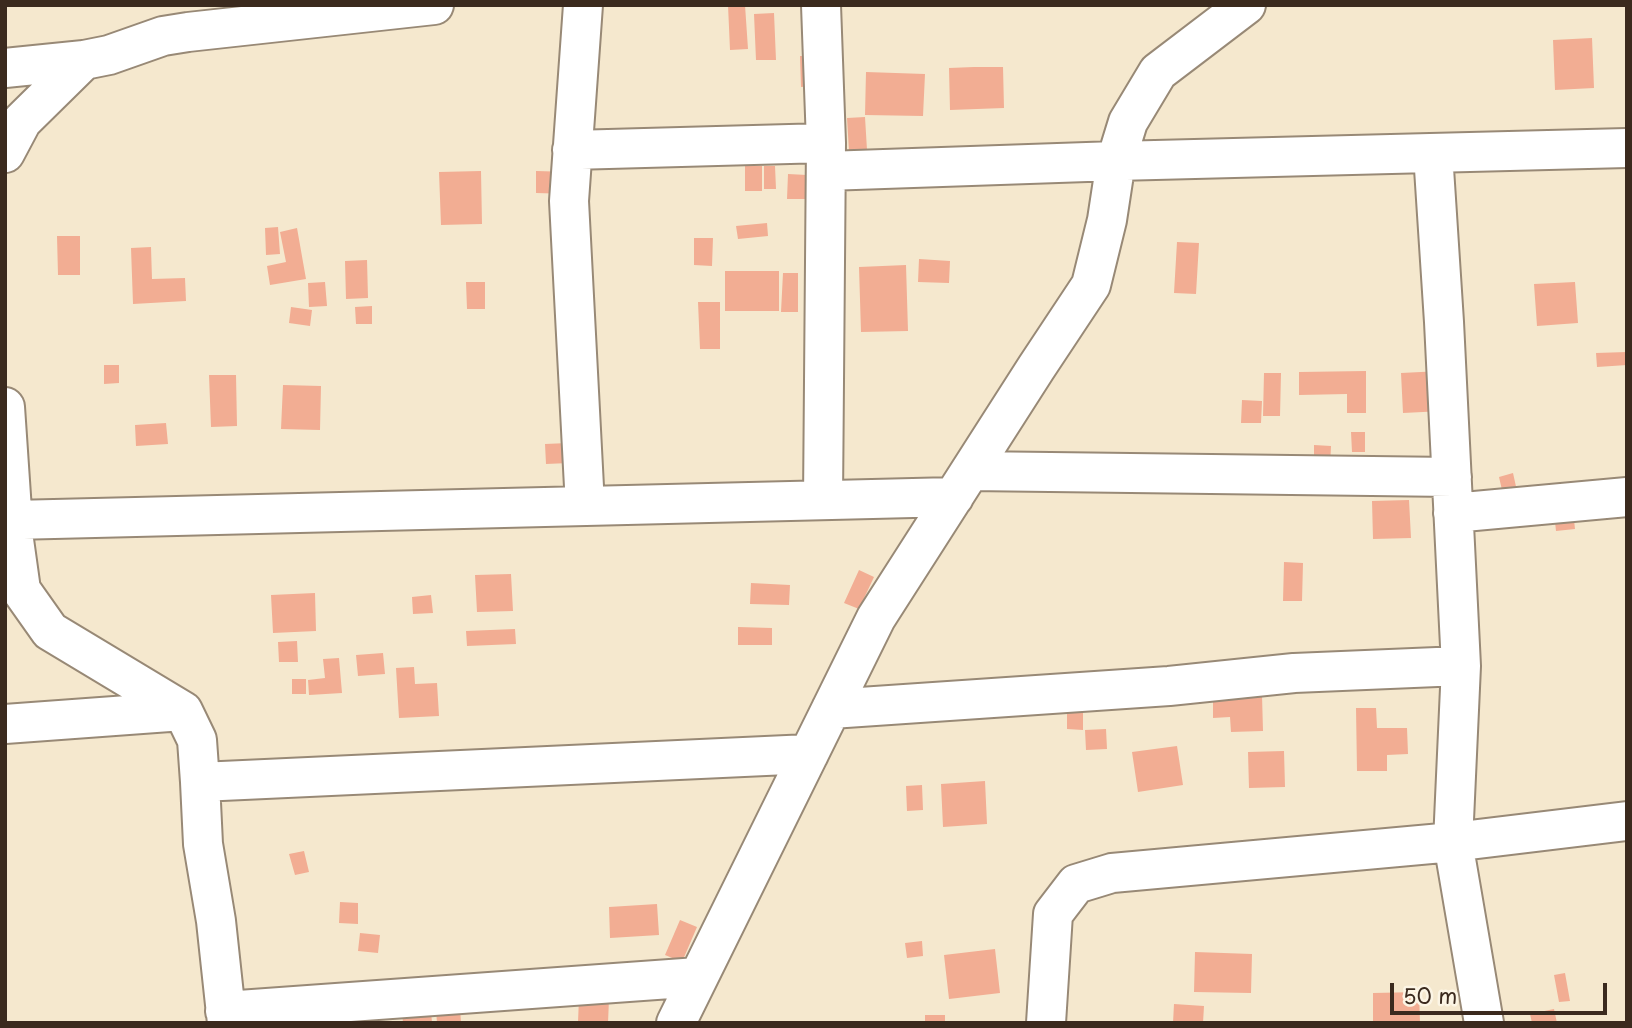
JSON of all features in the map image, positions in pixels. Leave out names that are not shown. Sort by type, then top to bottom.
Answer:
[{"type":"street","points":[[5,68],[84,60],[109,55],[163,36],[188,32],[434,5]]},
{"type":"street","points":[[583,5],[569,201],[585,506]]},
{"type":"street","points":[[821,5],[826,157],[823,500]]},
{"type":"street","points":[[676,1023],[877,618],[1091,285],[1107,220],[1116,161],[1128,122],[1158,72],[1246,5]]},
{"type":"street","points":[[5,153],[22,121],[84,60]]},
{"type":"street","points":[[572,150],[1116,161],[1627,148]]},
{"type":"street","points":[[1433,153],[1461,666],[1453,842],[1484,1023]]},
{"type":"street","points":[[5,407],[14,540],[21,590],[50,631],[183,711],[197,740],[203,844],[216,922],[226,1017],[698,977]]},
{"type":"street","points":[[13,520],[823,500],[962,484],[1627,497]]},
{"type":"street","points":[[831,709],[1169,686],[1294,673],[1461,666]]},
{"type":"street","points":[[5,724],[183,711]]},
{"type":"street","points":[[200,782],[809,754]]},
{"type":"street","points":[[1046,1023],[1054,914],[1076,884],[1112,873],[1453,842],[1627,821]]},
{"type":"building","points":[[728,5],[745,5],[748,49],[730,50]]},
{"type":"building","points":[[774,13],[776,60],[756,60],[754,14]]},
{"type":"building","points":[[1592,38],[1594,88],[1555,90],[1553,40]]},
{"type":"building","points":[[800,56],[818,56],[818,86],[801,87]]},
{"type":"building","points":[[1003,67],[1004,108],[950,110],[949,68]]},
{"type":"building","points":[[866,72],[925,74],[923,116],[865,115]]},
{"type":"building","points":[[865,117],[867,150],[849,151],[847,118]]},
{"type":"building","points":[[745,166],[762,166],[762,191],[745,191]]},
{"type":"building","points":[[764,166],[775,166],[776,189],[764,189]]},
{"type":"building","points":[[481,171],[482,224],[441,225],[439,172]]},
{"type":"building","points":[[536,171],[571,172],[570,194],[536,193]]},
{"type":"building","points":[[788,174],[807,175],[805,199],[787,199]]},
{"type":"building","points":[[767,223],[768,236],[738,239],[736,226]]},
{"type":"building","points":[[278,227],[280,254],[266,255],[265,228]]},
{"type":"building","points":[[297,228],[306,279],[270,285],[267,266],[286,262],[280,232]]},
{"type":"building","points":[[57,236],[80,236],[80,275],[58,275]]},
{"type":"building","points":[[694,238],[713,238],[712,266],[694,265]]},
{"type":"building","points":[[1177,242],[1199,243],[1196,294],[1174,293]]},
{"type":"building","points":[[151,247],[152,279],[185,278],[186,301],[133,304],[131,248]]},
{"type":"building","points":[[919,259],[950,261],[949,283],[918,282]]},
{"type":"building","points":[[367,260],[368,298],[346,299],[345,261]]},
{"type":"building","points":[[906,265],[908,331],[861,332],[859,267]]},
{"type":"building","points":[[725,271],[779,271],[779,311],[725,311]]},
{"type":"building","points":[[783,273],[798,273],[798,312],[781,312]]},
{"type":"building","points":[[325,282],[327,306],[309,307],[308,283]]},
{"type":"building","points":[[466,282],[485,282],[485,309],[467,309]]},
{"type":"building","points":[[1575,282],[1578,323],[1537,326],[1534,284]]},
{"type":"building","points":[[698,302],[720,302],[720,349],[700,349]]},
{"type":"building","points":[[372,306],[372,324],[356,324],[355,307]]},
{"type":"building","points":[[291,307],[312,310],[310,326],[289,323]]},
{"type":"building","points":[[1627,352],[1627,365],[1597,367],[1596,353]]},
{"type":"building","points":[[104,365],[119,365],[119,383],[104,384]]},
{"type":"building","points":[[1366,371],[1366,413],[1347,413],[1347,394],[1299,395],[1299,372]]},
{"type":"building","points":[[1441,371],[1443,411],[1403,413],[1401,373]]},
{"type":"building","points":[[1264,373],[1281,373],[1280,416],[1263,416]]},
{"type":"building","points":[[209,375],[236,375],[237,426],[211,427]]},
{"type":"building","points":[[283,385],[321,386],[320,430],[281,429]]},
{"type":"building","points":[[1242,400],[1262,401],[1261,423],[1241,423]]},
{"type":"building","points":[[166,423],[168,444],[136,446],[135,425]]},
{"type":"building","points":[[1351,432],[1365,432],[1365,452],[1352,452]]},
{"type":"building","points":[[568,443],[569,463],[546,464],[545,444]]},
{"type":"building","points":[[1314,445],[1331,446],[1330,467],[1314,467]]},
{"type":"building","points":[[1513,473],[1519,500],[1505,503],[1499,477]]},
{"type":"building","points":[[1570,483],[1575,529],[1556,531],[1551,485]]},
{"type":"building","points":[[1409,500],[1411,538],[1373,539],[1372,501]]},
{"type":"building","points":[[1284,562],[1303,563],[1302,601],[1283,601]]},
{"type":"building","points":[[859,570],[874,577],[859,609],[844,603]]},
{"type":"building","points":[[511,574],[513,611],[477,612],[475,575]]},
{"type":"building","points":[[751,583],[790,585],[789,605],[750,604]]},
{"type":"building","points":[[315,593],[316,631],[273,633],[271,595]]},
{"type":"building","points":[[431,595],[433,613],[413,614],[412,597]]},
{"type":"building","points":[[738,627],[772,628],[772,645],[738,645]]},
{"type":"building","points":[[515,629],[516,644],[467,646],[466,631]]},
{"type":"building","points":[[297,641],[298,662],[279,662],[278,642]]},
{"type":"building","points":[[383,653],[385,674],[358,676],[356,655]]},
{"type":"building","points":[[339,658],[342,693],[309,695],[308,680],[325,678],[323,659]]},
{"type":"building","points":[[414,667],[415,684],[437,683],[439,716],[399,718],[396,668]]},
{"type":"building","points":[[292,679],[306,679],[306,694],[292,694]]},
{"type":"building","points":[[1262,695],[1263,731],[1231,732],[1230,717],[1213,718],[1213,697]]},
{"type":"building","points":[[1356,708],[1376,708],[1377,728],[1407,728],[1408,754],[1387,755],[1387,771],[1357,771]]},
{"type":"building","points":[[1067,712],[1083,712],[1083,730],[1067,729]]},
{"type":"building","points":[[1106,729],[1107,749],[1086,750],[1085,730]]},
{"type":"building","points":[[1177,746],[1183,785],[1138,792],[1132,752]]},
{"type":"building","points":[[1284,751],[1285,787],[1249,788],[1248,752]]},
{"type":"building","points":[[985,781],[987,824],[943,827],[941,784]]},
{"type":"building","points":[[922,785],[923,810],[907,811],[906,786]]},
{"type":"building","points":[[304,851],[309,872],[295,875],[289,854]]},
{"type":"building","points":[[340,902],[358,903],[358,924],[339,923]]},
{"type":"building","points":[[657,904],[659,935],[610,938],[609,907]]},
{"type":"building","points":[[680,920],[697,927],[682,962],[665,955]]},
{"type":"building","points":[[360,933],[380,935],[378,953],[358,951]]},
{"type":"building","points":[[922,941],[923,956],[907,958],[905,943]]},
{"type":"building","points":[[995,949],[1000,993],[949,999],[944,955]]},
{"type":"building","points":[[1195,952],[1252,954],[1251,993],[1194,992]]},
{"type":"building","points":[[1565,973],[1570,1001],[1559,1002],[1554,975]]},
{"type":"building","points":[[1419,992],[1420,1023],[1373,1023],[1373,993]]},
{"type":"building","points":[[579,998],[609,999],[608,1023],[578,1022]]},
{"type":"building","points":[[1174,1004],[1204,1006],[1203,1023],[1173,1023]]},
{"type":"building","points":[[460,1008],[461,1023],[437,1023],[436,1010]]},
{"type":"building","points":[[1554,1009],[1557,1023],[1532,1023],[1530,1014]]},
{"type":"building","points":[[431,1010],[432,1023],[403,1023],[402,1012]]},
{"type":"building","points":[[925,1015],[945,1015],[945,1023],[925,1023]]}]
